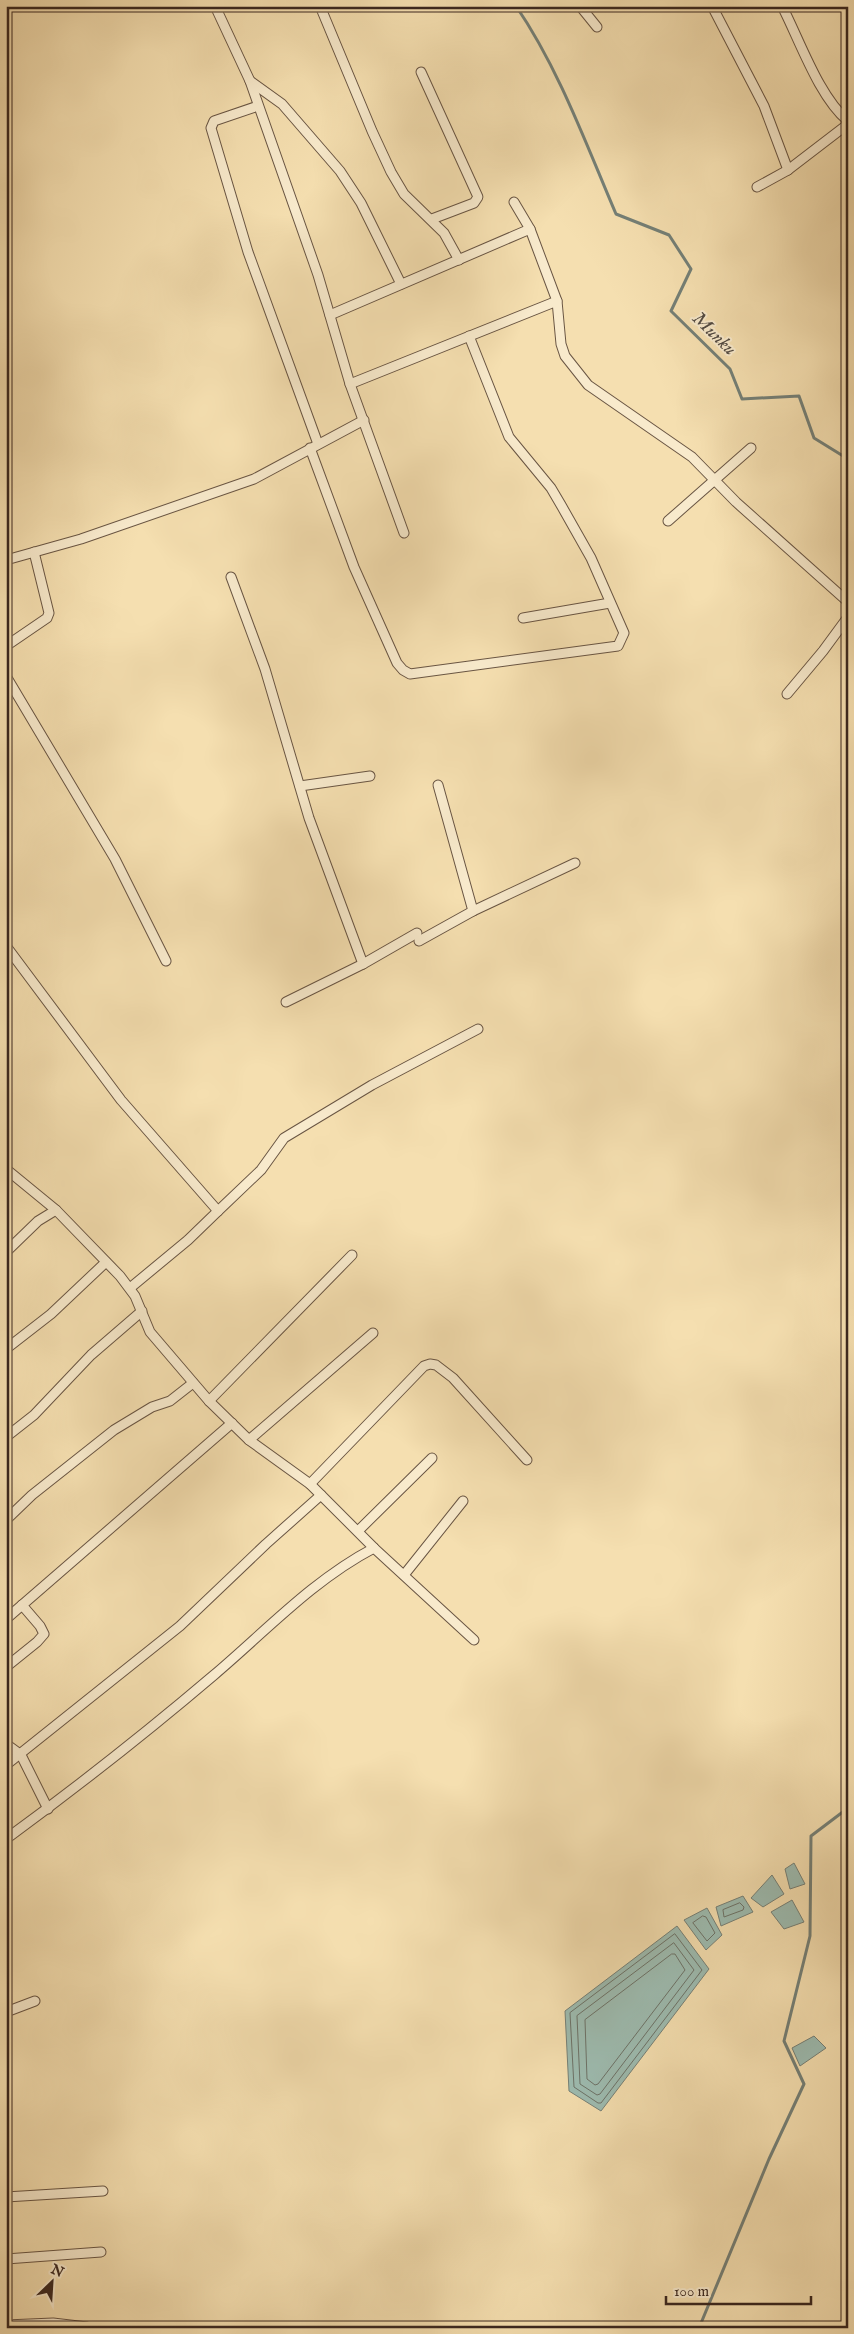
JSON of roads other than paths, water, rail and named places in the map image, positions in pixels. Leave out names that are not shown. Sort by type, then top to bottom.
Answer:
[{"type":"street","points":[[215,6],[250,81],[318,275],[350,384],[404,533]]},
{"type":"street","points":[[320,6],[391,172],[404,194],[432,219],[444,233],[459,260]]},
{"type":"street","points":[[580,6],[597,27]]},
{"type":"street","points":[[712,6],[764,106],[788,170]]},
{"type":"street","points":[[757,187],[788,170],[848,122],[837,112],[827,98],[782,6]]},
{"type":"street","points":[[421,72],[478,197],[474,203],[432,219]]},
{"type":"street","points":[[250,81],[282,104],[340,170],[361,203],[401,284]]},
{"type":"street","points":[[258,106],[214,121],[211,128],[248,252],[354,567],[397,663],[410,674],[466,668],[618,646],[624,633],[591,558],[551,488],[509,437],[469,336]]},
{"type":"street","points":[[514,202],[530,230],[557,301],[561,344],[565,356],[588,385],[692,457],[715,478],[736,502],[848,602]]},
{"type":"street","points":[[330,315],[530,230]]},
{"type":"street","points":[[350,384],[557,301]]},
{"type":"street","points":[[6,560],[81,539],[254,478],[364,420]]},
{"type":"street","points":[[668,521],[751,448]]},
{"type":"street","points":[[6,646],[47,618],[49,612],[34,552]]},
{"type":"street","points":[[232,577],[264,669],[309,818],[363,964]]},
{"type":"street","points":[[523,618],[610,603]]},
{"type":"street","points":[[787,694],[823,651],[848,617]]},
{"type":"street","points":[[6,676],[115,859],[166,961]]},
{"type":"street","points":[[300,786],[370,776]]},
{"type":"street","points":[[438,785],[473,911]]},
{"type":"street","points":[[286,1002],[575,863]]},
{"type":"street","points":[[6,946],[122,1100],[218,1211]]},
{"type":"street","points":[[130,1288],[188,1240],[261,1170],[284,1138],[372,1085],[478,1029]]},
{"type":"street","points":[[6,1169],[56,1210],[130,1288],[150,1332],[209,1401],[249,1440],[310,1484],[374,1548],[474,1640]]},
{"type":"street","points":[[6,1252],[38,1221],[56,1210]]},
{"type":"street","points":[[209,1401],[352,1255]]},
{"type":"street","points":[[6,1349],[50,1314],[106,1262]]},
{"type":"street","points":[[6,1436],[34,1416],[92,1355],[142,1311]]},
{"type":"street","points":[[249,1440],[373,1332]]},
{"type":"street","points":[[310,1484],[424,1366],[430,1364],[436,1365],[453,1378],[527,1460]]},
{"type":"street","points":[[6,1520],[32,1495],[114,1430],[152,1406],[170,1401],[193,1383]]},
{"type":"street","points":[[6,1619],[232,1423]]},
{"type":"street","points":[[358,1531],[432,1458]]},
{"type":"street","points":[[6,1765],[21,1755],[180,1626],[266,1544],[321,1496]]},
{"type":"street","points":[[404,1576],[463,1501]]},
{"type":"street","points":[[6,1839],[48,1809],[216,1674],[304,1595],[374,1548]]},
{"type":"street","points":[[6,1667],[44,1634],[40,1626],[22,1605]]},
{"type":"street","points":[[6,1744],[21,1755],[48,1809]]},
{"type":"street","points":[[6,2012],[35,2001]]},
{"type":"street","points":[[6,2197],[103,2191]]},
{"type":"street","points":[[6,2259],[101,2252]]},
{"type":"street","points":[[6,2325],[53,2323],[87,2327]]},
{"type":"water","points":[[794,1863],[805,1884],[790,1889],[785,1869]]},
{"type":"water","points":[[772,1875],[784,1894],[763,1907],[751,1898]]},
{"type":"water","points":[[743,1896],[753,1912],[721,1926],[716,1907]]},
{"type":"water","points":[[792,1900],[804,1922],[784,1929],[771,1912]]},
{"type":"water","points":[[707,1908],[722,1935],[706,1950],[684,1920]]},
{"type":"water","points":[[677,1926],[709,1969],[601,2111],[569,2091],[565,2011]]},
{"type":"water","points":[[814,2036],[826,2048],[800,2066],[792,2048]]},
{"type":"waterway","name":"Munku","points":[[516,6],[546,55],[559,81],[616,214],[669,235],[691,269],[671,311],[730,369],[742,399],[799,396],[814,438],[848,459]]},
{"type":"waterway","points":[[699,2328],[769,2159],[804,2084],[784,2041],[810,1936],[811,1836],[848,1808]]}]
